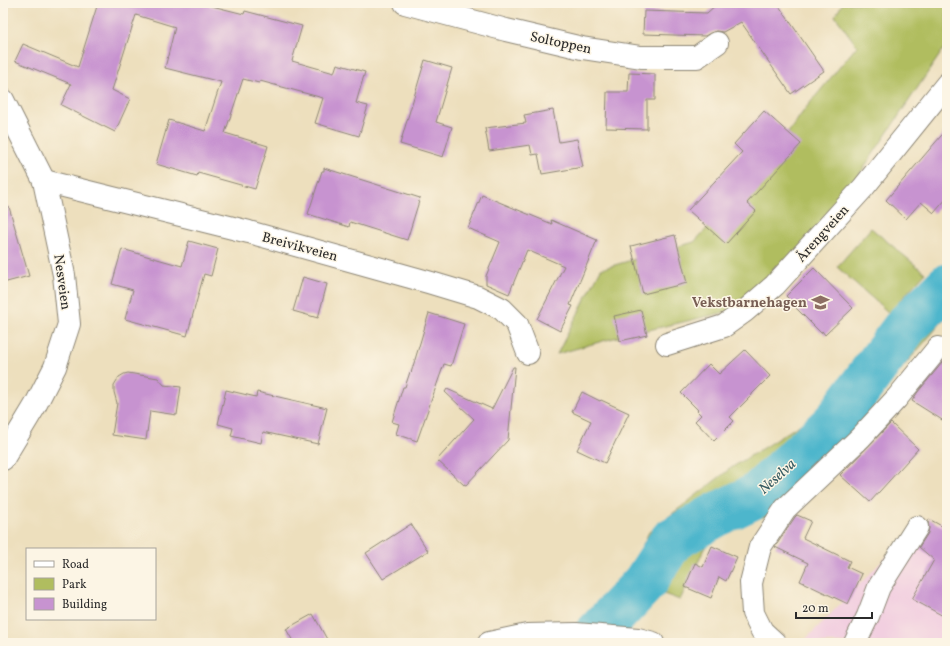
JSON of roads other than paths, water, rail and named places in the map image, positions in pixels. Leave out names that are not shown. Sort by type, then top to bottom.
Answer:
[{"type":"street","name":"Soltoppen","points":[[405,3],[506,30],[582,48],[641,57],[697,57],[717,43]]},
{"type":"street","name":"Årengveien","points":[[667,344],[724,326],[745,311],[774,285],[863,188],[947,84]]},
{"type":"street","name":"Nesveien","points":[[3,100],[44,181],[64,275],[69,324],[55,367],[35,406],[3,459]]},
{"type":"street","name":"Breivikveien","points":[[44,181],[249,232],[478,297],[502,309],[517,324],[528,353]]},
{"type":"street","points":[[775,643],[762,631],[753,613],[751,583],[760,547],[785,509],[860,438],[897,398],[938,348]]},
{"type":"street","points":[[855,643],[868,616],[879,587],[917,527]]},
{"type":"street","points":[[489,643],[527,635],[576,634],[638,639],[653,643]]},
{"type":"waterway","name":"Neselva","points":[[588,643],[645,582],[672,540],[716,515],[757,495],[833,424],[906,326],[947,286]]},
{"type":"place","name":"Vekstbarnehagen","points":[[820,302]]}]
